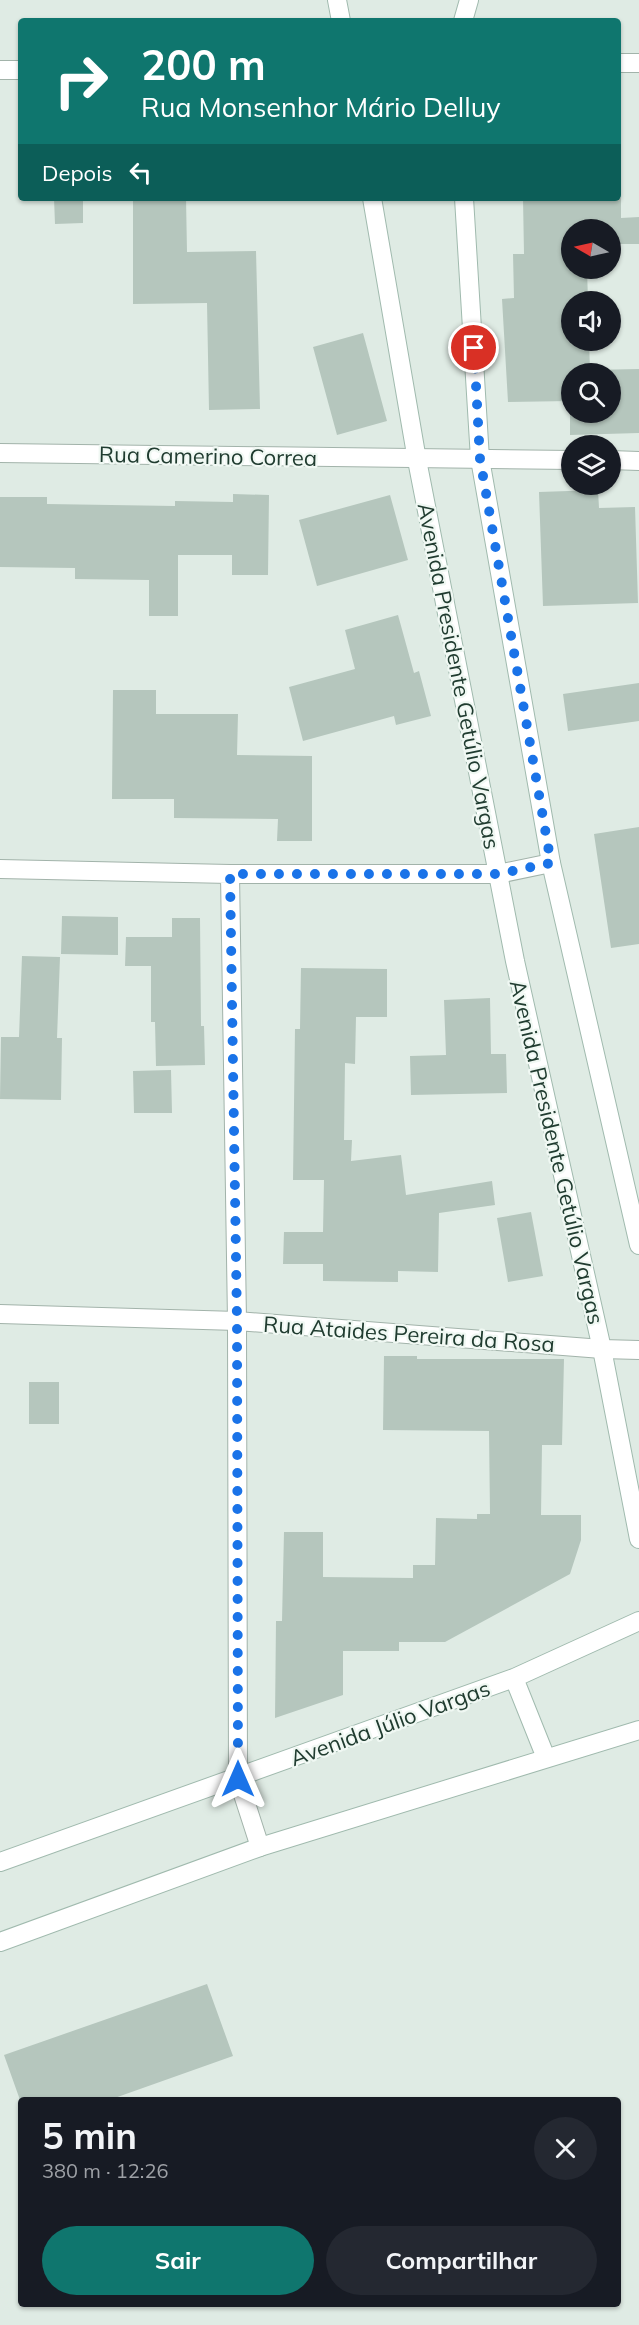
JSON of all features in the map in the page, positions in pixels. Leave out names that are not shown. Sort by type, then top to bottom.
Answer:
[{"type":"main road","points":[[337,0],[340,18]]},
{"type":"main road","points":[[464,18],[469,0]]},
{"type":"main road","points":[[621,63],[639,63]]},
{"type":"main road","points":[[0,70],[18,70]]},
{"type":"main road","name":"Avenida Presidente Getúlio Vargas","points":[[373,201],[417,460],[515,961],[602,1349],[631,1459],[639,1539]]},
{"type":"main road","points":[[464,201],[480,459],[551,863],[639,1245]]},
{"type":"main road","name":"Rua Camerino Correa","points":[[0,453],[417,460],[561,460]]},
{"type":"main road","points":[[621,460],[639,461]]},
{"type":"main road","points":[[0,869],[230,874],[498,874],[551,863]]},
{"type":"main road","points":[[230,874],[237,1321],[238,1779],[260,1847]]},
{"type":"main road","name":"Rua Ataides Pereira da Rosa","points":[[0,1314],[237,1321],[639,1350]]},
{"type":"main road","name":"Avenida Júlio Vargas","points":[[0,1862],[238,1779],[514,1678],[639,1621]]},
{"type":"main road","points":[[514,1678],[546,1758]]},
{"type":"main road","points":[[0,1942],[260,1847],[639,1730]]},
{"type":"building","points":[[54,201],[83,201],[83,223],[55,224]]},
{"type":"building","points":[[133,201],[186,201],[187,252],[256,251],[260,409],[209,410],[207,303],[133,304]]},
{"type":"building","points":[[523,201],[621,201],[621,218],[639,217],[639,244],[621,244],[621,219],[561,219],[561,279],[587,279],[588,291],[561,291],[561,351],[589,351],[590,363],[561,363],[561,401],[508,402],[502,299],[514,298],[513,254],[524,254]]},
{"type":"building","points":[[363,333],[387,421],[337,435],[313,347]]},
{"type":"building","points":[[621,369],[639,369],[639,433],[570,435],[570,423],[621,423]]},
{"type":"building","points":[[561,491],[561,495],[598,495],[599,508],[635,507],[638,603],[543,606],[539,492]]},
{"type":"building","points":[[233,494],[269,495],[268,575],[232,575],[232,555],[178,555],[178,616],[149,616],[149,580],[75,579],[75,568],[0,567],[0,497],[47,497],[47,504],[175,506],[175,501],[233,502]]},
{"type":"building","points":[[390,495],[408,560],[317,586],[299,520]]},
{"type":"building","points":[[398,615],[414,673],[419,671],[431,716],[396,725],[394,716],[303,741],[289,687],[355,669],[345,630]]},
{"type":"building","points":[[639,683],[639,721],[568,731],[563,694]]},
{"type":"building","points":[[113,690],[156,690],[156,714],[238,714],[237,755],[312,756],[312,841],[277,841],[278,819],[174,818],[174,799],[112,799]]},
{"type":"building","points":[[639,827],[639,944],[611,948],[594,834]]},
{"type":"building","points":[[62,916],[118,917],[118,955],[61,954]]},
{"type":"building","points":[[172,918],[200,918],[201,1026],[204,1026],[205,1065],[156,1066],[155,1022],[151,1022],[151,966],[125,966],[126,937],[172,937]]},
{"type":"building","points":[[22,956],[60,957],[57,1038],[62,1038],[61,1100],[0,1099],[1,1037],[19,1037]]},
{"type":"building","points":[[301,968],[387,969],[387,1017],[356,1017],[355,1064],[345,1063],[344,1140],[352,1140],[351,1161],[401,1155],[406,1195],[492,1181],[495,1205],[439,1213],[438,1272],[398,1271],[398,1282],[323,1281],[323,1264],[283,1264],[284,1232],[323,1232],[324,1180],[293,1180],[295,1029],[300,1029]]},
{"type":"building","points":[[490,998],[491,1054],[506,1054],[507,1093],[411,1095],[410,1056],[446,1055],[444,1000]]},
{"type":"building","points":[[171,1070],[172,1113],[134,1113],[133,1071]]},
{"type":"building","points":[[531,1212],[543,1276],[508,1282],[497,1218]]},
{"type":"building","points":[[384,1356],[417,1356],[417,1359],[564,1359],[562,1445],[542,1445],[541,1515],[581,1515],[581,1540],[570,1574],[445,1642],[399,1642],[399,1651],[343,1651],[343,1695],[275,1718],[276,1621],[282,1621],[284,1532],[323,1532],[323,1577],[413,1578],[413,1565],[435,1565],[436,1518],[477,1519],[477,1514],[490,1514],[489,1431],[383,1430]]},
{"type":"building","points":[[29,1382],[59,1382],[59,1424],[29,1424]]},
{"type":"building","points":[[207,1984],[233,2056],[117,2097],[19,2097],[4,2055]]},
{"type":"route","points":[[238,1779],[237,1321],[230,874],[498,874],[551,863],[480,459],[474,348]]}]
